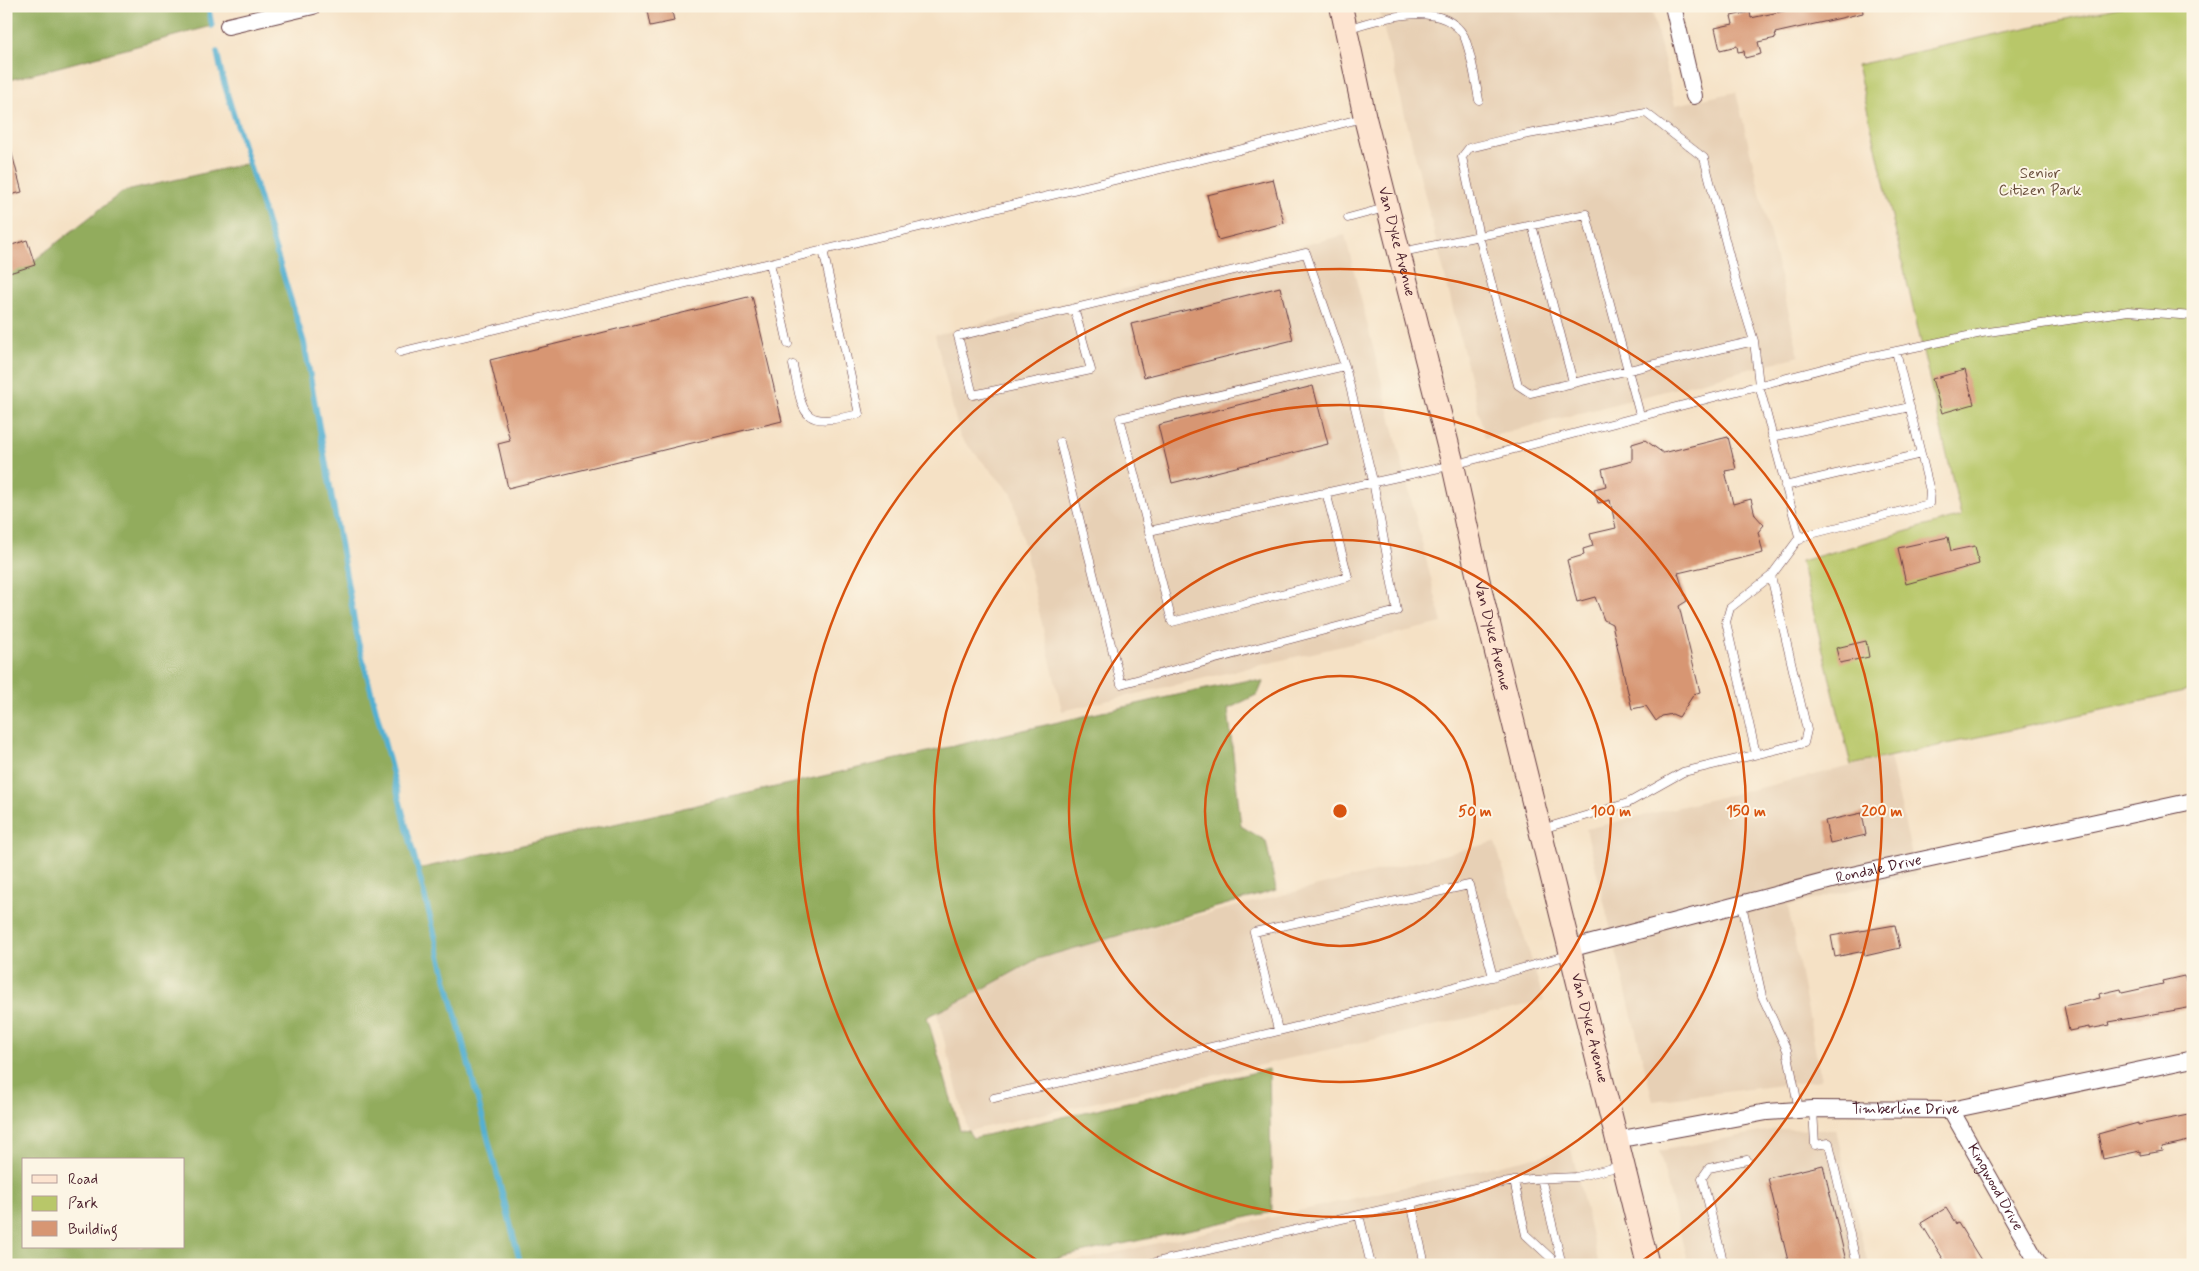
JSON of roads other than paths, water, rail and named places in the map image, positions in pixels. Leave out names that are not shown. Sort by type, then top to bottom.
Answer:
[{"type":"main road","name":"Van Dyke Avenue","points":[[1341,6],[1365,118],[1453,465],[1482,596],[1648,1265]]},
{"type":"street","points":[[228,26],[313,6]]},
{"type":"street","points":[[1673,6],[1694,96]]},
{"type":"street","name":"Rondale Drive","points":[[1569,952],[1843,877],[2193,801]]},
{"type":"street","name":"Timberline Drive","points":[[1616,1140],[1726,1118],[1806,1109],[1951,1110],[2193,1059]]},
{"type":"street","name":"Kingwood Drive","points":[[1951,1110],[2039,1265]]},
{"type":"lane","points":[[1346,29],[1408,9],[1424,7],[1436,9],[1448,15],[1458,24],[1465,37],[1480,100]]},
{"type":"lane","points":[[1754,342],[1628,369],[1530,393],[1518,385],[1462,157],[1469,148],[1523,135],[1646,113],[1704,158],[1737,286],[1754,342],[1759,385],[1800,540]]},
{"type":"lane","points":[[400,352],[1365,118]]},
{"type":"lane","points":[[1348,218],[1387,208]]},
{"type":"lane","points":[[1398,253],[1586,214],[1640,415]]},
{"type":"lane","points":[[1532,225],[1573,382]]},
{"type":"lane","points":[[793,365],[801,403],[808,416],[817,420],[829,421],[859,414],[823,250]]},
{"type":"lane","points":[[1060,442],[1121,684],[1397,611],[1373,481],[1345,366],[1306,253],[1074,308],[958,336],[973,395],[1091,370],[1074,308]]},
{"type":"lane","points":[[770,263],[788,344]]},
{"type":"lane","points":[[1149,531],[1453,465],[1759,385],[1896,351],[1982,333],[2128,311],[2193,316]]},
{"type":"lane","points":[[1756,754],[1726,622],[1730,608],[1771,576],[1800,540],[1807,535],[1929,504],[1930,490],[1896,351]]},
{"type":"lane","points":[[1326,492],[1348,577],[1172,622],[1120,418],[1345,366]]},
{"type":"lane","points":[[1772,437],[1910,407]]},
{"type":"lane","points":[[1785,486],[1921,454]]},
{"type":"lane","points":[[1540,830],[1628,803],[1684,772],[1804,743],[1807,730],[1771,576]]},
{"type":"lane","points":[[1278,1030],[1254,932],[1469,885],[1493,977]]},
{"type":"lane","points":[[1742,904],[1762,996],[1787,1050],[1806,1109],[1815,1146],[1829,1143],[1857,1265]]},
{"type":"lane","points":[[994,1098],[1493,977],[1569,952]]},
{"type":"lane","points":[[1724,1265],[1702,1178],[1709,1168],[1747,1160]]},
{"type":"lane","points":[[1144,1265],[1488,1185],[1541,1178],[1576,1177],[1623,1166]]},
{"type":"lane","points":[[1541,1178],[1562,1265]]},
{"type":"lane","points":[[1514,1181],[1526,1235],[1553,1260],[1552,1265]]},
{"type":"lane","points":[[1411,1203],[1425,1265]]},
{"type":"lane","points":[[1359,1215],[1371,1265]]},
{"type":"waterway","points":[[208,6],[212,26]]},
{"type":"waterway","points":[[217,52],[223,80],[304,342],[358,641],[521,1265]]},
{"type":"park label","name":"Senior Citizen Park","points":[[2040,182]]}]
